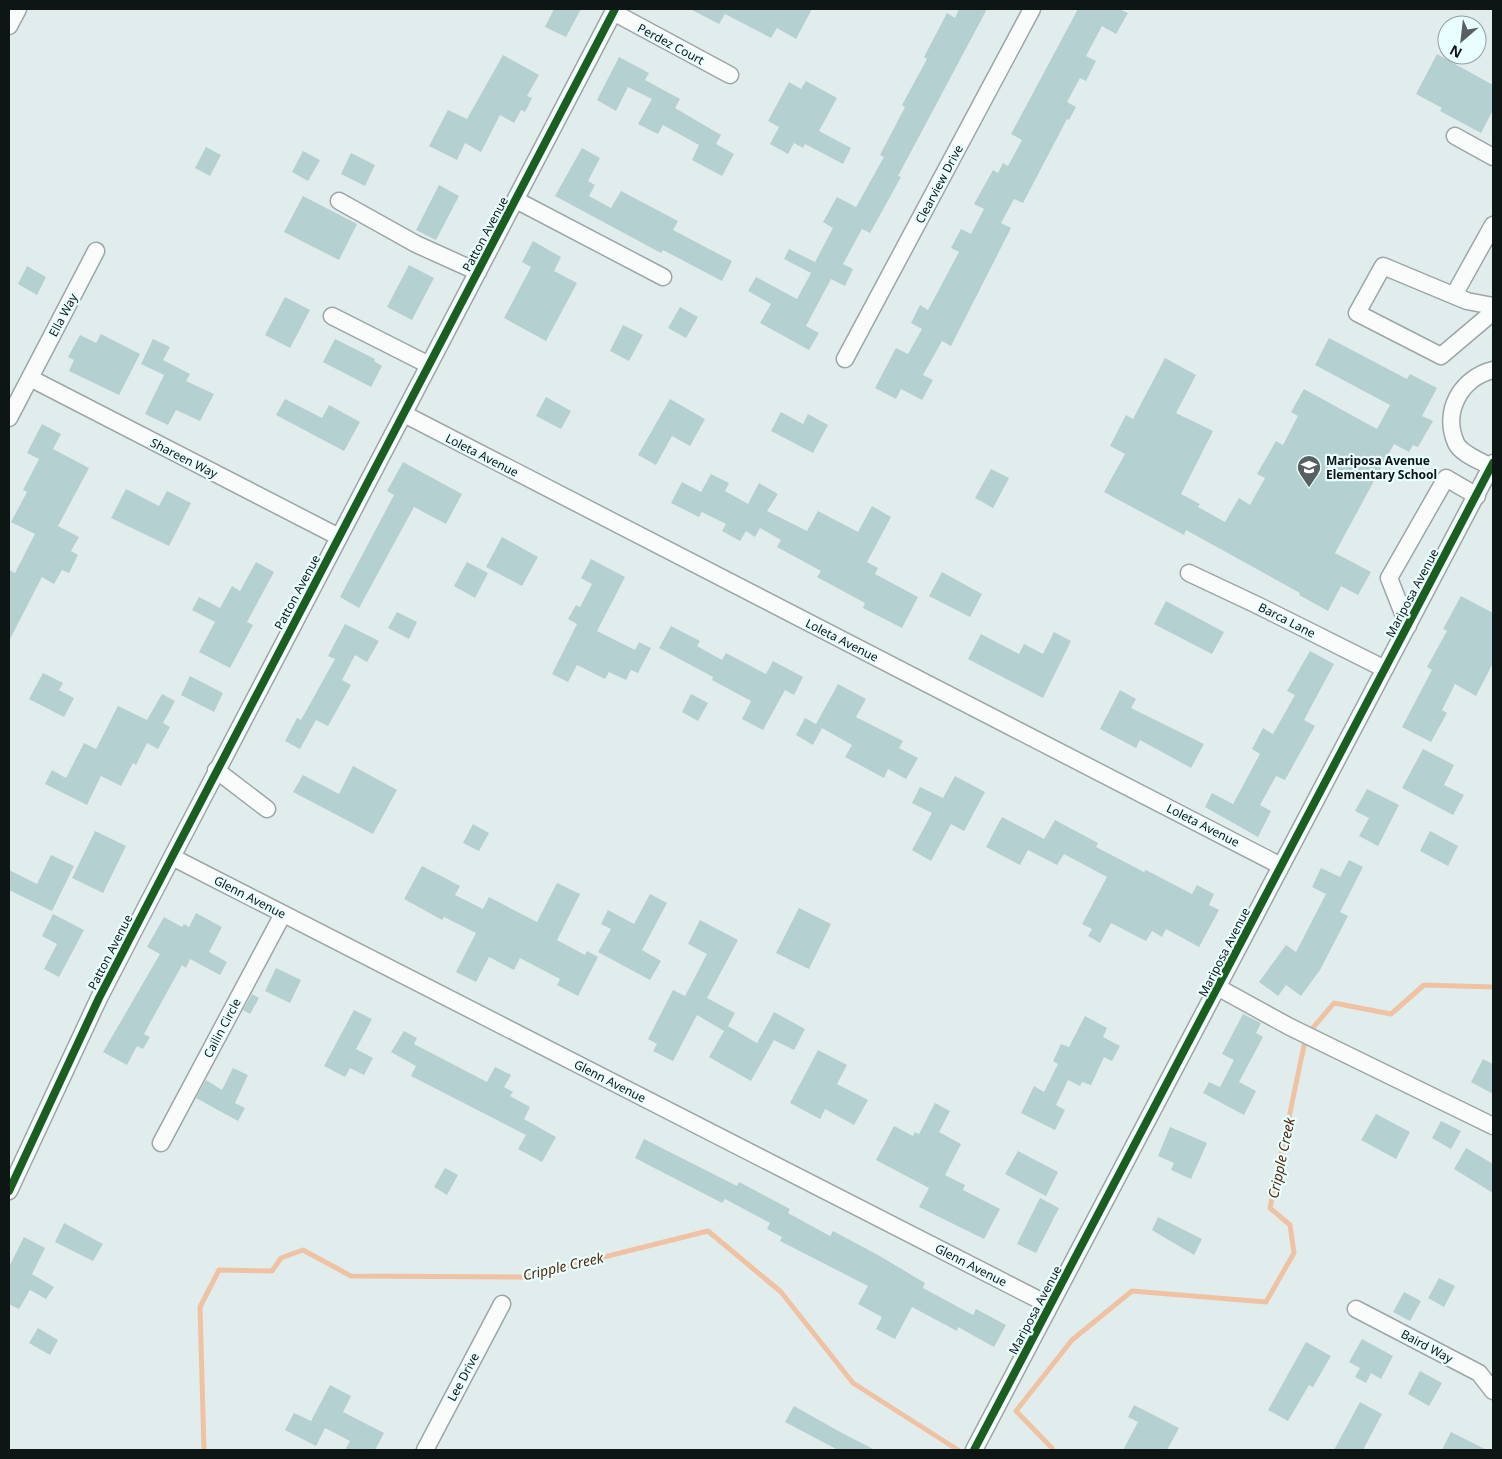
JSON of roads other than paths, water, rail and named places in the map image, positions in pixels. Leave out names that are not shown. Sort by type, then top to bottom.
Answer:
[{"type":"street","points":[[9,26],[18,9]]},
{"type":"street","name":"Clearview Drive","points":[[845,359],[1032,9]]},
{"type":"street","name":"Perdez Court","points":[[614,10],[730,75]]},
{"type":"street","name":"Patton Avenue","points":[[9,1191],[100,998],[216,770],[614,10]]},
{"type":"street","points":[[1455,136],[1493,157]]},
{"type":"street","points":[[516,200],[663,277]]},
{"type":"street","points":[[339,201],[416,244],[478,272]]},
{"type":"street","points":[[1454,295],[1493,225]]},
{"type":"street","name":"Ella Way","points":[[9,418],[96,251]]},
{"type":"street","points":[[1493,306],[1467,301],[1383,266],[1357,313],[1441,356],[1493,312]]},
{"type":"street","points":[[332,316],[429,365]]},
{"type":"street","points":[[1492,465],[1464,452],[1456,444],[1452,411],[1455,399],[1469,381],[1493,370]]},
{"type":"street","name":"Shareen Way","points":[[30,378],[339,537]]},
{"type":"street","name":"Loleta Avenue","points":[[404,414],[1281,866]]},
{"type":"street","name":"Mariposa Avenue","points":[[978,1443],[1492,465]]},
{"type":"street","points":[[1408,626],[1389,578],[1446,478],[1477,496]]},
{"type":"street","name":"Barca Lane","points":[[1189,573],[1385,669]]},
{"type":"street","points":[[216,770],[267,809]]},
{"type":"street","name":"Glenn Avenue","points":[[172,857],[1049,1305]]},
{"type":"street","name":"Cailin Circle","points":[[162,1143],[283,914]]},
{"type":"street","name":"Mariposa Avenue","points":[[1218,988],[1290,1027],[1493,1126]]},
{"type":"street","name":"Lee Drive","points":[[425,1450],[502,1304]]},
{"type":"street","name":"Baird Way","points":[[1356,1308],[1479,1373],[1493,1391]]},
{"type":"waterway","name":"Cripple Creek","points":[[1052,1450],[1016,1411],[1072,1340],[1132,1291],[1266,1302],[1294,1253],[1290,1225],[1270,1208],[1306,1036],[1334,1003],[1391,1014],[1424,985],[1493,987]]},
{"type":"waterway","name":"Cripple Creek","points":[[204,1450],[200,1307],[219,1270],[272,1271],[281,1258],[303,1250],[351,1276],[524,1277],[708,1231],[781,1292],[853,1383],[958,1450]]},
{"type":"place","name":"Mariposa Avenue Elementary School","points":[[1309,488]]}]
